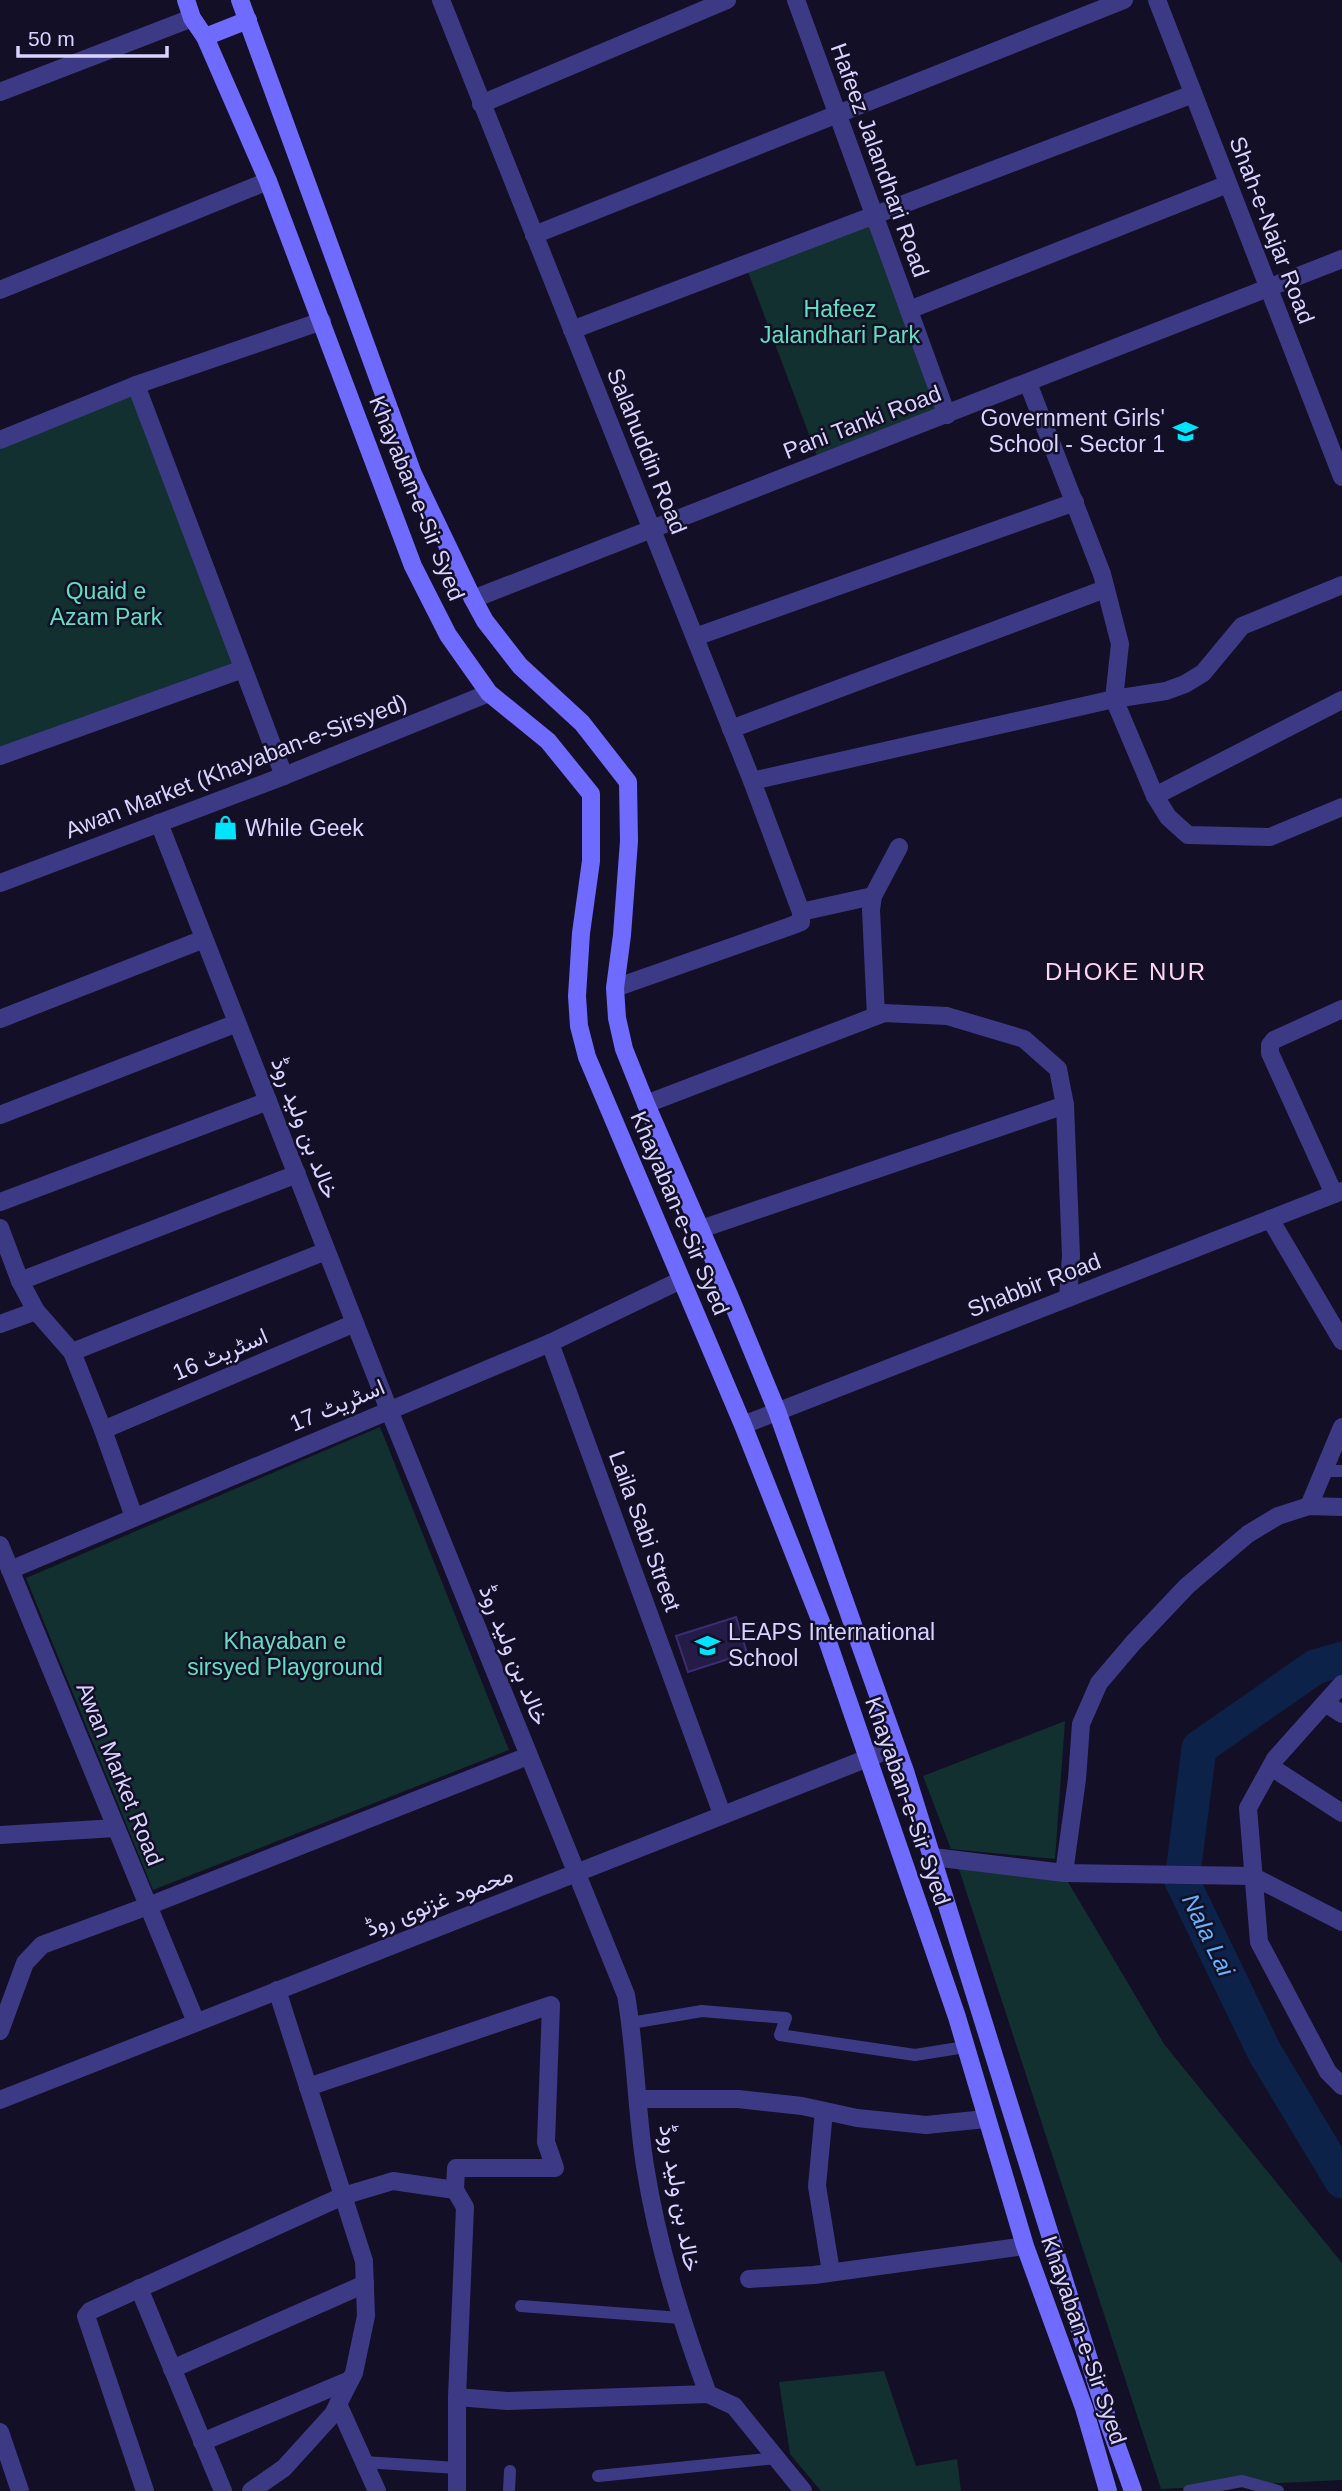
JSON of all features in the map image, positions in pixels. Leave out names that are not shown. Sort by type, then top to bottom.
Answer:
[{"type":"main road","name":"Khayaban-e-Sir Syed","points":[[186,0],[268,181],[413,566],[448,635],[489,693],[548,741],[590,794],[591,861],[581,933],[577,996],[579,1027],[587,1057],[743,1425],[821,1622],[965,2047],[1025,2246],[1084,2408],[1108,2491]]},
{"type":"main road","name":"Khayaban-e-Sir Syed","points":[[240,0],[413,474],[473,599],[485,621],[520,666],[582,723],[628,782],[629,841],[615,988],[617,1018],[624,1049],[777,1411],[896,1747],[933,1857],[1110,2427],[1133,2491]]},
{"type":"main road","points":[[205,37],[248,20]]},
{"type":"street","name":"Salahuddin Road","points":[[441,0],[732,729],[801,917]]},
{"type":"street","points":[[481,104],[727,0]]},
{"type":"street","name":"Hafeez Jalandhari Road","points":[[796,0],[947,415]]},
{"type":"street","points":[[534,235],[1124,0]]},
{"type":"street","name":"Shah-e-Najar Road","points":[[1157,0],[1342,477]]},
{"type":"street","points":[[0,92],[192,18]]},
{"type":"street","points":[[572,330],[1193,94]]},
{"type":"street","points":[[0,290],[268,181]]},
{"type":"street","points":[[909,310],[1228,184]]},
{"type":"street","name":"Pani Tanki Road","points":[[473,599],[1342,259]]},
{"type":"street","points":[[0,440],[136,384],[322,321]]},
{"type":"street","points":[[1027,383],[1098,562],[1120,644],[1114,699],[1155,796],[1168,817],[1188,835],[1270,837],[1342,807]]},
{"type":"street","points":[[136,384],[284,776]]},
{"type":"street","points":[[695,637],[1074,502]]},
{"type":"street","points":[[752,781],[1114,699],[1166,691],[1203,673],[1242,626],[1342,585]]},
{"type":"street","points":[[732,729],[1105,589]]},
{"type":"street","points":[[0,756],[243,669]]},
{"type":"street","name":"Awan Market (Khayaban-e-Sirsyed)","points":[[0,883],[284,776],[489,693]]},
{"type":"street","points":[[1155,796],[1342,700]]},
{"type":"street","name":"خالد بن ولید روڈ","points":[[159,823],[389,1410],[626,1995],[644,2163],[656,2231],[681,2318],[708,2394]]},
{"type":"street","points":[[876,1016],[871,927],[873,897],[899,847]]},
{"type":"street","points":[[615,988],[801,917],[873,897]]},
{"type":"street","points":[[0,1018],[204,939]]},
{"type":"street","points":[[1338,1192],[1270,1053],[1270,1045],[1274,1040],[1342,1009]]},
{"type":"street","points":[[646,1104],[884,1013],[947,1016],[1024,1039],[1058,1069],[1065,1105],[1071,1255],[1068,1298]]},
{"type":"street","points":[[0,1115],[237,1023]]},
{"type":"street","points":[[0,1202],[268,1101]]},
{"type":"street","points":[[701,1229],[1065,1105]]},
{"type":"street","points":[[20,1281],[297,1174]]},
{"type":"street","name":"Shabbir Road","points":[[743,1425],[1338,1192]]},
{"type":"street","points":[[1270,1219],[1342,1341]]},
{"type":"street","points":[[0,1228],[20,1281],[36,1311],[72,1352],[134,1517]]},
{"type":"street","points":[[72,1352],[326,1251]]},
{"type":"street","name":"اسٹریٹ 17","points":[[10,1570],[550,1343],[681,1280]]},
{"type":"street","points":[[0,1324],[36,1311]]},
{"type":"street","name":"اسٹریٹ 16","points":[[103,1430],[355,1323]]},
{"type":"street","name":"Laila Sabi Street","points":[[550,1343],[722,1814]]},
{"type":"street","points":[[1309,1506],[1342,1427]]},
{"type":"street","points":[[1070,1873],[1081,1724],[1099,1683],[1187,1586],[1248,1534],[1278,1516],[1309,1506],[1342,1507]]},
{"type":"street","name":"Awan Market Road","points":[[0,1545],[196,2022]]},
{"type":"street","points":[[1342,1684],[1275,1759],[1248,1808],[1259,1942],[1328,2071],[1342,2086]]},
{"type":"street","points":[[1325,1703],[1342,1714]]},
{"type":"street","name":"محمود غزنوی روڈ","points":[[0,2100],[896,1747]]},
{"type":"street","points":[[0,2031],[25,1963],[42,1945],[528,1756]]},
{"type":"street","points":[[1271,1767],[1342,1813]]},
{"type":"street","points":[[0,1835],[116,1828]]},
{"type":"street","points":[[933,1857],[1070,1873],[1252,1876],[1342,1922]]},
{"type":"street","points":[[261,2488],[284,2468],[333,2414],[354,2372],[366,2316],[364,2261],[277,1990]]},
{"type":"street","points":[[308,2087],[551,2005],[546,2141],[555,2168],[456,2168],[455,2190],[464,2207],[457,2397],[457,2491]]},
{"type":"street","points":[[638,2099],[738,2099],[802,2106],[857,2118],[926,2125],[986,2119]]},
{"type":"street","points":[[824,2111],[817,2186],[831,2272]]},
{"type":"street","points":[[145,2491],[86,2316],[90,2311],[343,2196],[393,2181],[455,2190]]},
{"type":"street","points":[[749,2278],[831,2272],[1025,2246]]},
{"type":"street","points":[[172,2369],[365,2284]]},
{"type":"street","points":[[139,2288],[223,2491]]},
{"type":"street","points":[[202,2442],[350,2380]]},
{"type":"street","points":[[457,2397],[507,2401],[708,2394],[734,2406],[803,2491]]},
{"type":"street","points":[[338,2404],[377,2491]]},
{"type":"street","points":[[0,2432],[20,2491]]},
{"type":"lane","points":[[1324,1471],[1342,1471]]},
{"type":"lane","points":[[631,2024],[702,2011],[786,2018],[780,2035],[915,2055],[965,2047]]},
{"type":"lane","points":[[521,2306],[681,2318]]},
{"type":"lane","points":[[598,2476],[776,2458]]},
{"type":"lane","points":[[364,2462],[457,2468]]},
{"type":"lane","points":[[509,2491],[510,2471]]},
{"type":"lane","points":[[1189,2491],[1242,2481],[1278,2491]]},
{"type":"green space","name":"Hafeez Jalandhari Park","points":[[874,215],[947,415],[820,464],[745,264]]},
{"type":"green space","name":"Quaid e Azam Park","points":[[136,385],[243,669],[0,756],[0,440]]},
{"type":"green space","name":"Khayaban e sirsyed Playground","points":[[380,1427],[509,1750],[153,1890],[26,1578]]},
{"type":"green space","points":[[1065,1721],[1055,1859],[951,1849],[923,1776]]},
{"type":"green space","points":[[956,1860],[1065,1877],[1164,2044],[1342,2263],[1342,2480],[1161,2489]]},
{"type":"green space","points":[[884,2371],[916,2466],[957,2459],[961,2491],[821,2491],[790,2454],[779,2382]]},
{"type":"building","points":[[736,1617],[747,1653],[688,1672],[676,1636]]},
{"type":"waterway","name":"Nala Lai","points":[[1342,1659],[1315,1667],[1199,1748],[1182,1881],[1265,2053],[1342,2181]]},
{"type":"place","name":"Government Girls' School - Sector 1","points":[[1185,431]]},
{"type":"place","name":"While Geek","points":[[225,828]]},
{"type":"place","name":"LEAPS International School","points":[[708,1645]]},
{"type":"district","name":"DHOKE NUR","points":[[1126,972]]}]
